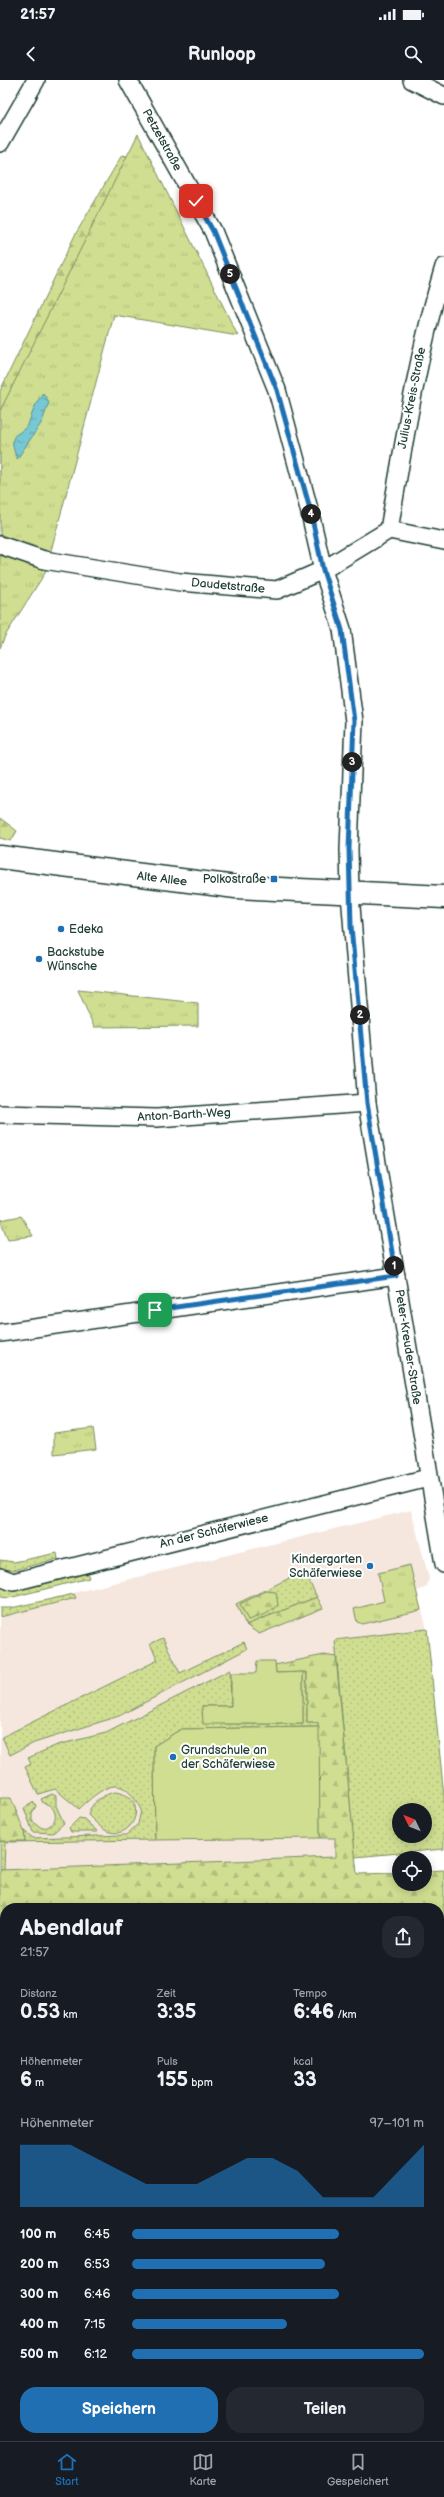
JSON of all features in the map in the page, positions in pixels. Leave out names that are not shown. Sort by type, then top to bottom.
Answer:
[{"type":"street","points":[[0,143],[36,80]]},
{"type":"street","name":"Petzetstraße","points":[[128,80],[213,231],[277,390],[310,509],[323,570],[342,630],[354,721],[349,849],[350,894]]},
{"type":"street","points":[[412,80],[444,96]]},
{"type":"street","name":"Julius-Kreis-Straße","points":[[389,530],[412,395],[426,325],[444,267]]},
{"type":"street","points":[[389,530],[444,541]]},
{"type":"street","name":"Daudetstraße","points":[[0,545],[44,560],[180,582],[277,590],[323,570],[389,530]]},
{"type":"street","name":"Alte Allee","points":[[0,857],[212,885],[350,894],[444,897]]},
{"type":"street","name":"Peter-Kreuder-Straße","points":[[350,894],[367,1103],[428,1478],[436,1514],[444,1564]]},
{"type":"street","name":"Anton-Barth-Weg","points":[[0,1114],[157,1118],[367,1103]]},
{"type":"street","points":[[0,1332],[396,1276]]},
{"type":"street","name":"An der Schäferwiese","points":[[0,1577],[13,1582],[428,1478]]},
{"type":"shaded area","name":"Grundschule an der Schäferwiese","points":[[411,1510],[429,1578],[427,1587],[417,1591],[427,1629],[335,1640],[355,1857],[0,1870],[0,1611]]},
{"type":"green space","points":[[138,134],[238,336],[114,315],[45,573],[5,636],[0,648],[0,411]]},
{"type":"green space","points":[[122,155],[145,160],[0,512],[0,391],[75,235]]},
{"type":"green space","points":[[0,818],[17,831],[11,841],[0,838]]},
{"type":"green space","points":[[78,990],[198,1003],[198,1026],[94,1027]]},
{"type":"green space","points":[[21,1216],[33,1236],[8,1239],[0,1220]]},
{"type":"green space","points":[[93,1428],[96,1449],[54,1454],[54,1433]]},
{"type":"green space","points":[[57,1553],[58,1559],[14,1570],[0,1569],[0,1560],[14,1562]]},
{"type":"green space","points":[[410,1565],[421,1610],[362,1624],[357,1622],[354,1609],[384,1601],[378,1573]]},
{"type":"green space","points":[[304,1571],[317,1597],[246,1625],[236,1604]]},
{"type":"green space","points":[[87,1572],[89,1578],[9,1598],[0,1597],[0,1587],[9,1589]]},
{"type":"green space","points":[[266,1591],[276,1592],[278,1605],[266,1614],[248,1620],[240,1604]]},
{"type":"green space","points":[[74,1594],[76,1598],[0,1617],[0,1608],[11,1608]]},
{"type":"green space","points":[[317,1597],[323,1608],[259,1634],[246,1625]]},
{"type":"green space","points":[[427,1629],[444,1796],[444,1849],[392,1851],[392,1854],[355,1857],[335,1640]]},
{"type":"green space","points":[[163,1638],[180,1673],[244,1642],[247,1649],[119,1716],[34,1743],[10,1755],[2,1737],[158,1660],[150,1644]]},
{"type":"green space","points":[[324,1655],[336,1657],[357,1874],[392,1873],[392,1891],[432,1891],[432,1871],[444,1870],[444,1903],[0,1903],[0,1870],[335,1857],[335,1838],[320,1838],[318,1723],[307,1723],[307,1672],[276,1673],[275,1665]]},
{"type":"green space","points":[[257,1661],[275,1661],[276,1673],[303,1672],[303,1724],[203,1724],[202,1706],[231,1706],[231,1673],[256,1673]]},
{"type":"green space","points":[[230,1670],[231,1706],[202,1706],[223,1724],[303,1724],[303,1672],[307,1672],[307,1723],[318,1723],[319,1727],[181,1729],[154,1746],[155,1840],[5,1842],[4,1870],[0,1870],[0,1841],[25,1841],[24,1831],[33,1838],[126,1835],[138,1824],[141,1810],[127,1790],[120,1787],[113,1786],[105,1789],[79,1809],[55,1789],[38,1794],[25,1767],[31,1764],[28,1758],[57,1745],[106,1733]]},
{"type":"green space","points":[[319,1727],[320,1838],[155,1840],[154,1746],[181,1729]]},
{"type":"green space","points":[[115,1792],[127,1796],[133,1802],[136,1810],[130,1826],[123,1831],[115,1833],[105,1830],[88,1815],[89,1811],[98,1800]]},
{"type":"green space","points":[[52,1794],[56,1796],[56,1806],[64,1823],[53,1833],[33,1832],[24,1808],[34,1802],[36,1806],[32,1813],[32,1821],[42,1828],[48,1827],[54,1820],[55,1812],[49,1805],[43,1803],[41,1799]]},
{"type":"green space","points":[[0,1798],[11,1798],[24,1831],[25,1841],[0,1841]]},
{"type":"green space","points":[[79,1818],[84,1819],[98,1832],[71,1832],[69,1828]]},
{"type":"water","points":[[43,393],[49,402],[42,422],[17,459],[13,438],[26,427],[33,410]]},
{"type":"place","name":"Polkostraße","points":[[274,879]]},
{"type":"place","name":"Edeka","points":[[61,929]]},
{"type":"place","name":"Backstube Wünsche","points":[[39,959]]},
{"type":"place","name":"Kindergarten Schäferwiese","points":[[370,1566]]},
{"type":"place","name":"Grundschule an der Schäferwiese","points":[[173,1757]]},
{"type":"route","points":[[155,1310],[396,1276],[367,1103],[351,926],[349,849],[354,721],[342,630],[323,570],[310,509],[277,390],[213,231],[196,201]]}]
